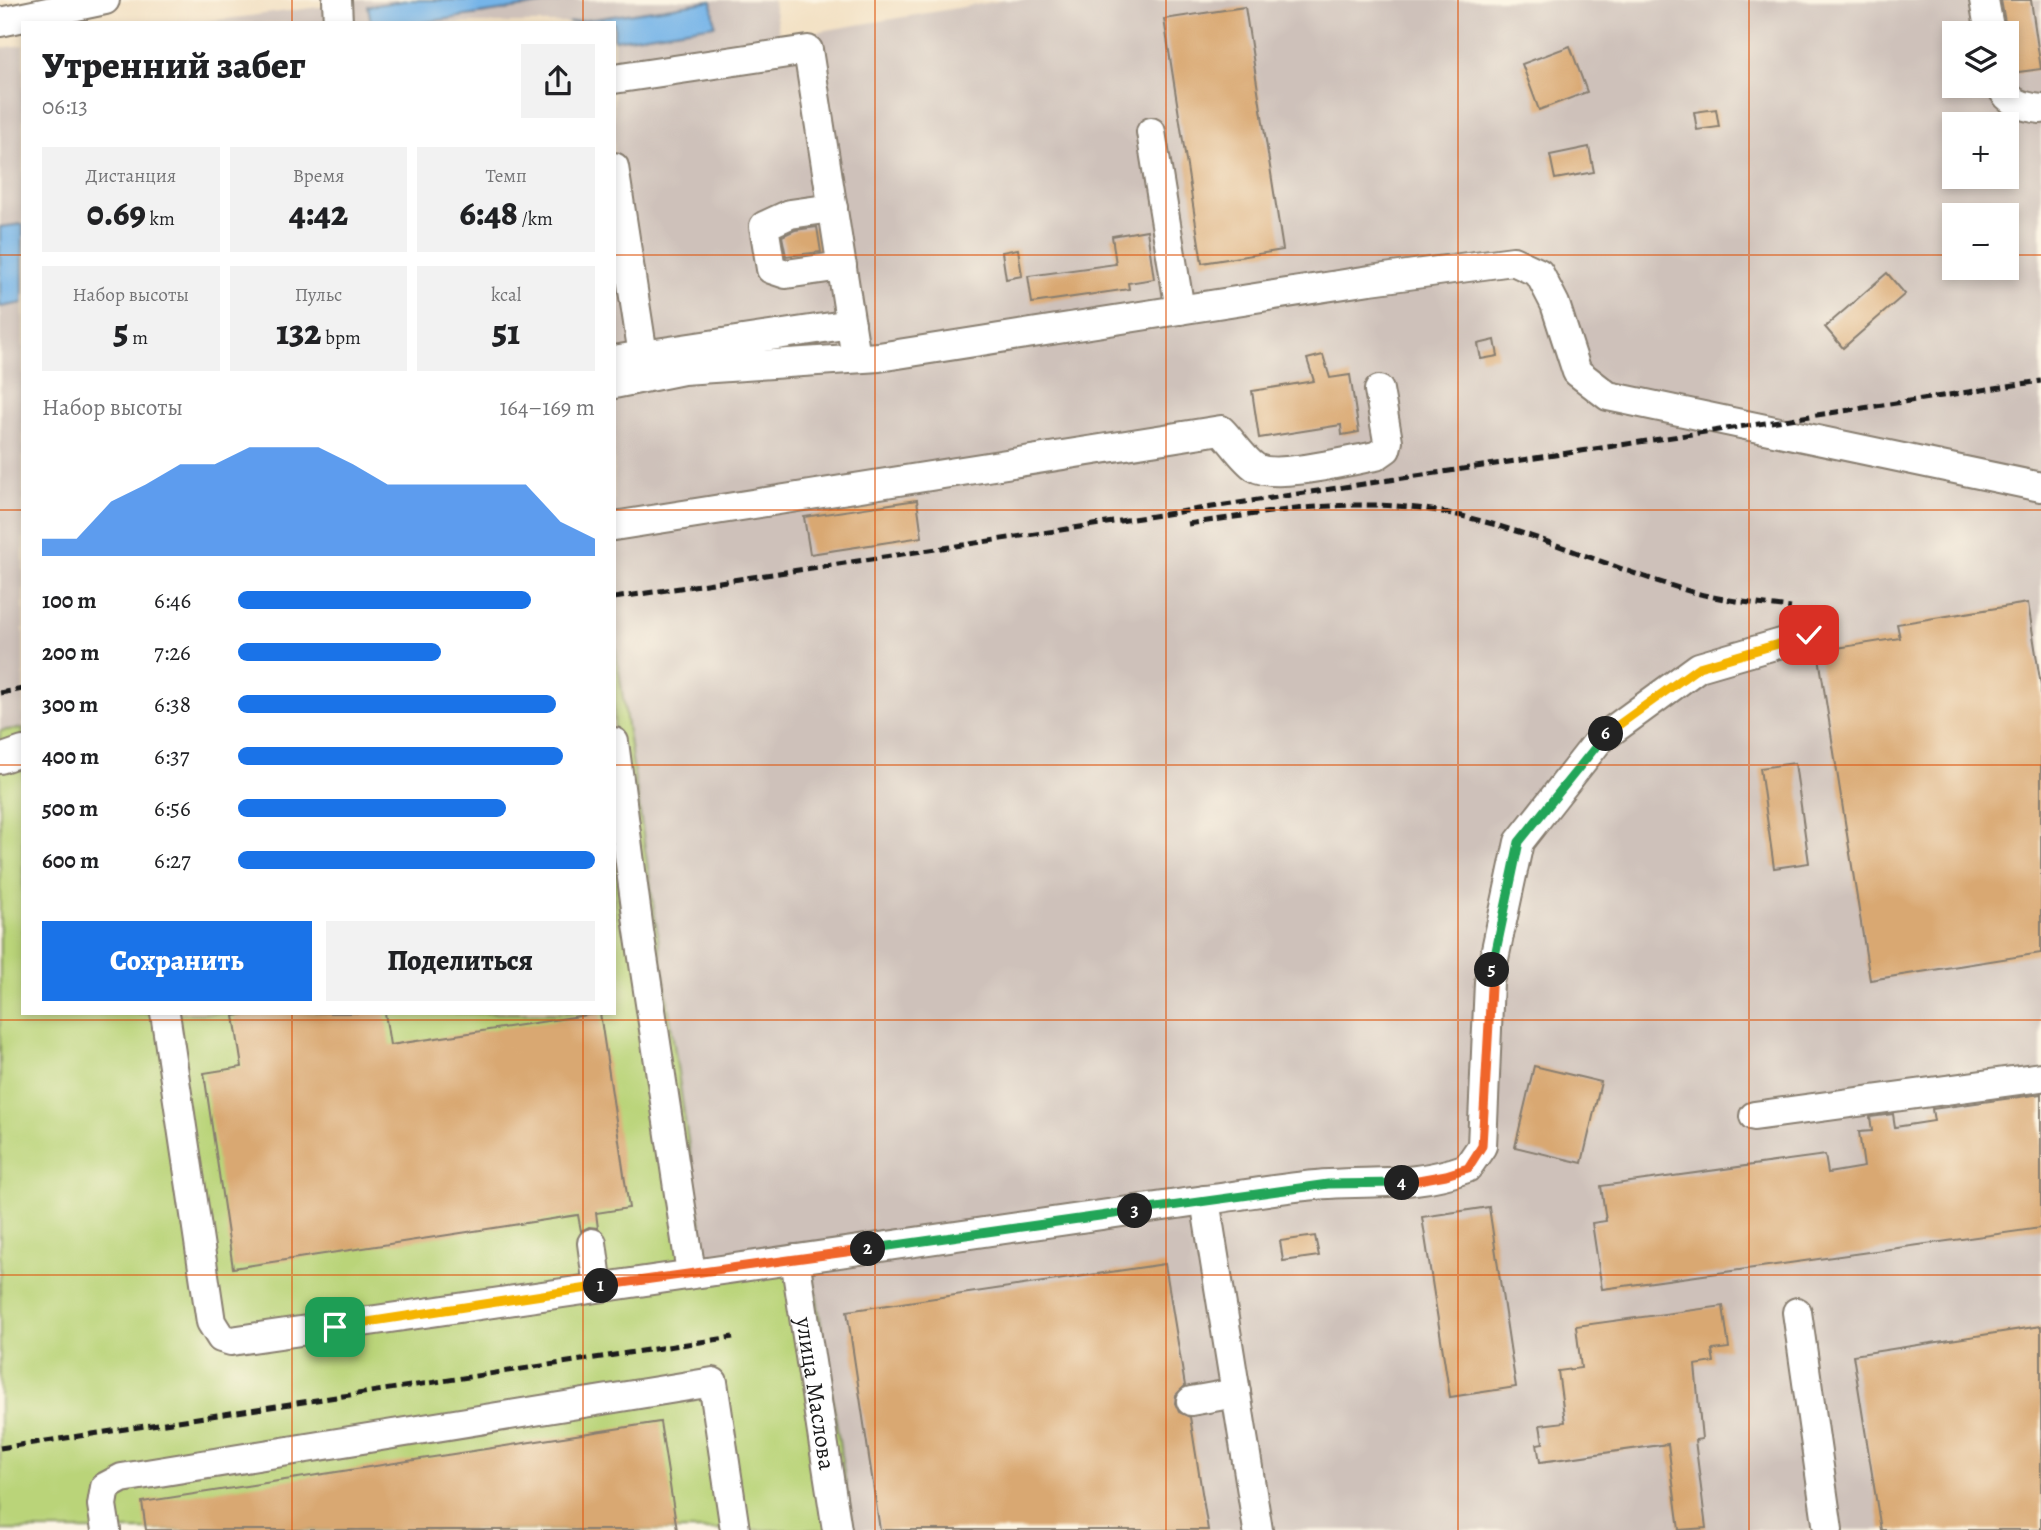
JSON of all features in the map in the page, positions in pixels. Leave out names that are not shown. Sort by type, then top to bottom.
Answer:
[{"type":"lane","points":[[0,22],[105,0]]},
{"type":"lane","points":[[337,0],[338,21]]},
{"type":"lane","points":[[1984,0],[1988,21]]},
{"type":"lane","points":[[616,79],[808,50],[856,358]]},
{"type":"lane","points":[[2009,98],[2020,106],[2041,109]]},
{"type":"lane","points":[[1151,132],[1180,310]]},
{"type":"lane","points":[[616,180],[643,355]]},
{"type":"lane","points":[[832,208],[790,215],[764,226],[771,270],[786,274],[842,266]]},
{"type":"lane","points":[[616,373],[856,358],[1513,261],[1539,273],[1555,304],[1577,372],[1608,396],[2041,486]]},
{"type":"lane","points":[[616,372],[643,355],[851,324]]},
{"type":"lane","points":[[616,526],[1221,430],[1255,467],[1264,471],[1282,471],[1376,456],[1386,449],[1388,441],[1379,390]]},
{"type":"lane","points":[[164,1015],[211,1322],[220,1338],[247,1340],[1205,1200],[1328,1184],[1388,1185],[1421,1181],[1468,1168],[1482,1146],[1489,982],[1519,842],[1599,740],[1699,667],[1809,635]]},
{"type":"lane","points":[[0,759],[21,752]]},
{"type":"lane","points":[[616,774],[626,932],[691,1273]]},
{"type":"lane","points":[[1754,1116],[2041,1077]]},
{"type":"lane","points":[[1205,1200],[1258,1530]]},
{"type":"lane","points":[[592,1244],[598,1287]]},
{"type":"lane","name":"улица Маслова","points":[[795,1259],[837,1530]]},
{"type":"lane","points":[[1797,1312],[1828,1530]]},
{"type":"lane","points":[[106,1530],[102,1506],[105,1487],[122,1478],[713,1382],[735,1530]]},
{"type":"lane","points":[[1191,1401],[1236,1393]]},
{"type":"shaded area","points":[[327,0],[773,0],[780,38],[1004,0],[2041,0],[2041,1530],[853,1530],[812,1269],[710,1284],[616,650],[616,21],[211,21],[327,6]]},
{"type":"shaded area","points":[[21,45],[21,728],[0,731],[0,48]]},
{"type":"green space","points":[[616,651],[709,1283],[812,1269],[853,1530],[0,1530],[0,731],[21,728],[21,1015],[616,1015]]},
{"type":"water","points":[[409,0],[571,0],[433,21],[371,21],[368,6]]},
{"type":"water","points":[[712,1],[715,25],[616,40],[616,21],[581,21]]},
{"type":"water","points":[[21,224],[21,303],[0,307],[0,227]]},
{"type":"building","points":[[2001,0],[2031,0],[2041,69],[2019,72],[2019,21],[2005,21]]},
{"type":"building","points":[[1245,7],[1283,250],[1202,263],[1164,19]]},
{"type":"building","points":[[1570,46],[1587,92],[1539,110],[1522,64]]},
{"type":"building","points":[[1716,109],[1719,127],[1697,130],[1694,112]]},
{"type":"building","points":[[1589,147],[1594,172],[1555,179],[1550,155]]},
{"type":"building","points":[[817,227],[821,252],[786,256],[782,236],[795,230]]},
{"type":"building","points":[[1147,230],[1154,279],[1128,283],[1129,289],[1032,303],[1028,276],[1116,264],[1112,236]]},
{"type":"building","points":[[1018,249],[1022,276],[1006,279],[1002,252]]},
{"type":"building","points":[[1887,273],[1905,294],[1843,348],[1825,327]]},
{"type":"building","points":[[1495,340],[1498,356],[1481,359],[1478,344]]},
{"type":"building","points":[[1323,355],[1330,378],[1350,375],[1359,432],[1342,435],[1341,425],[1259,438],[1252,391],[1314,381],[1307,359]]},
{"type":"building","points":[[917,500],[922,537],[810,554],[804,517]]},
{"type":"building","points":[[2028,603],[2041,686],[2041,953],[1870,980],[1818,651],[1900,638],[1897,624]]},
{"type":"building","points":[[1795,763],[1809,863],[1774,868],[1760,768]]},
{"type":"building","points":[[385,1015],[390,1045],[600,1015],[629,1208],[596,1213],[598,1228],[589,1227],[581,1231],[578,1215],[233,1268],[204,1073],[242,1067],[234,1016]]},
{"type":"building","points":[[1534,1066],[1601,1082],[1582,1163],[1515,1147]]},
{"type":"building","points":[[2041,1094],[2041,1228],[1602,1289],[1592,1223],[1606,1221],[1601,1186],[1825,1155],[1828,1173],[1864,1167],[1859,1132],[1872,1131],[1870,1117],[1893,1114],[1895,1127],[1934,1121],[1932,1109]]},
{"type":"building","points":[[1489,1207],[1516,1387],[1450,1397],[1422,1217]]},
{"type":"building","points":[[1315,1236],[1319,1256],[1283,1261],[1280,1241]]},
{"type":"building","points":[[1165,1264],[1185,1386],[1176,1395],[1175,1403],[1179,1412],[1190,1417],[1208,1530],[880,1530],[847,1311]]},
{"type":"building","points":[[1723,1306],[1729,1348],[1712,1350],[1714,1362],[1695,1365],[1702,1439],[1695,1440],[1706,1528],[1679,1530],[1668,1444],[1540,1462],[1537,1444],[1543,1443],[1540,1425],[1565,1422],[1558,1371],[1581,1368],[1576,1326]]},
{"type":"building","points":[[2041,1326],[2041,1530],[1881,1530],[1853,1355]]},
{"type":"building","points":[[660,1422],[677,1530],[146,1530],[142,1502]]},
{"type":"railway","points":[[616,598],[2041,381]]},
{"type":"railway","points":[[1188,524],[1343,505],[1437,511],[1503,527],[1696,593],[1791,608]]},
{"type":"railway","points":[[0,693],[21,689]]},
{"type":"railway","points":[[0,1448],[733,1337]]},
{"type":"route","points":[[335,1327],[691,1273],[1267,1192],[1328,1184],[1388,1185],[1421,1181],[1468,1168],[1482,1146],[1489,982],[1519,842],[1599,740],[1699,667],[1809,635]]}]
